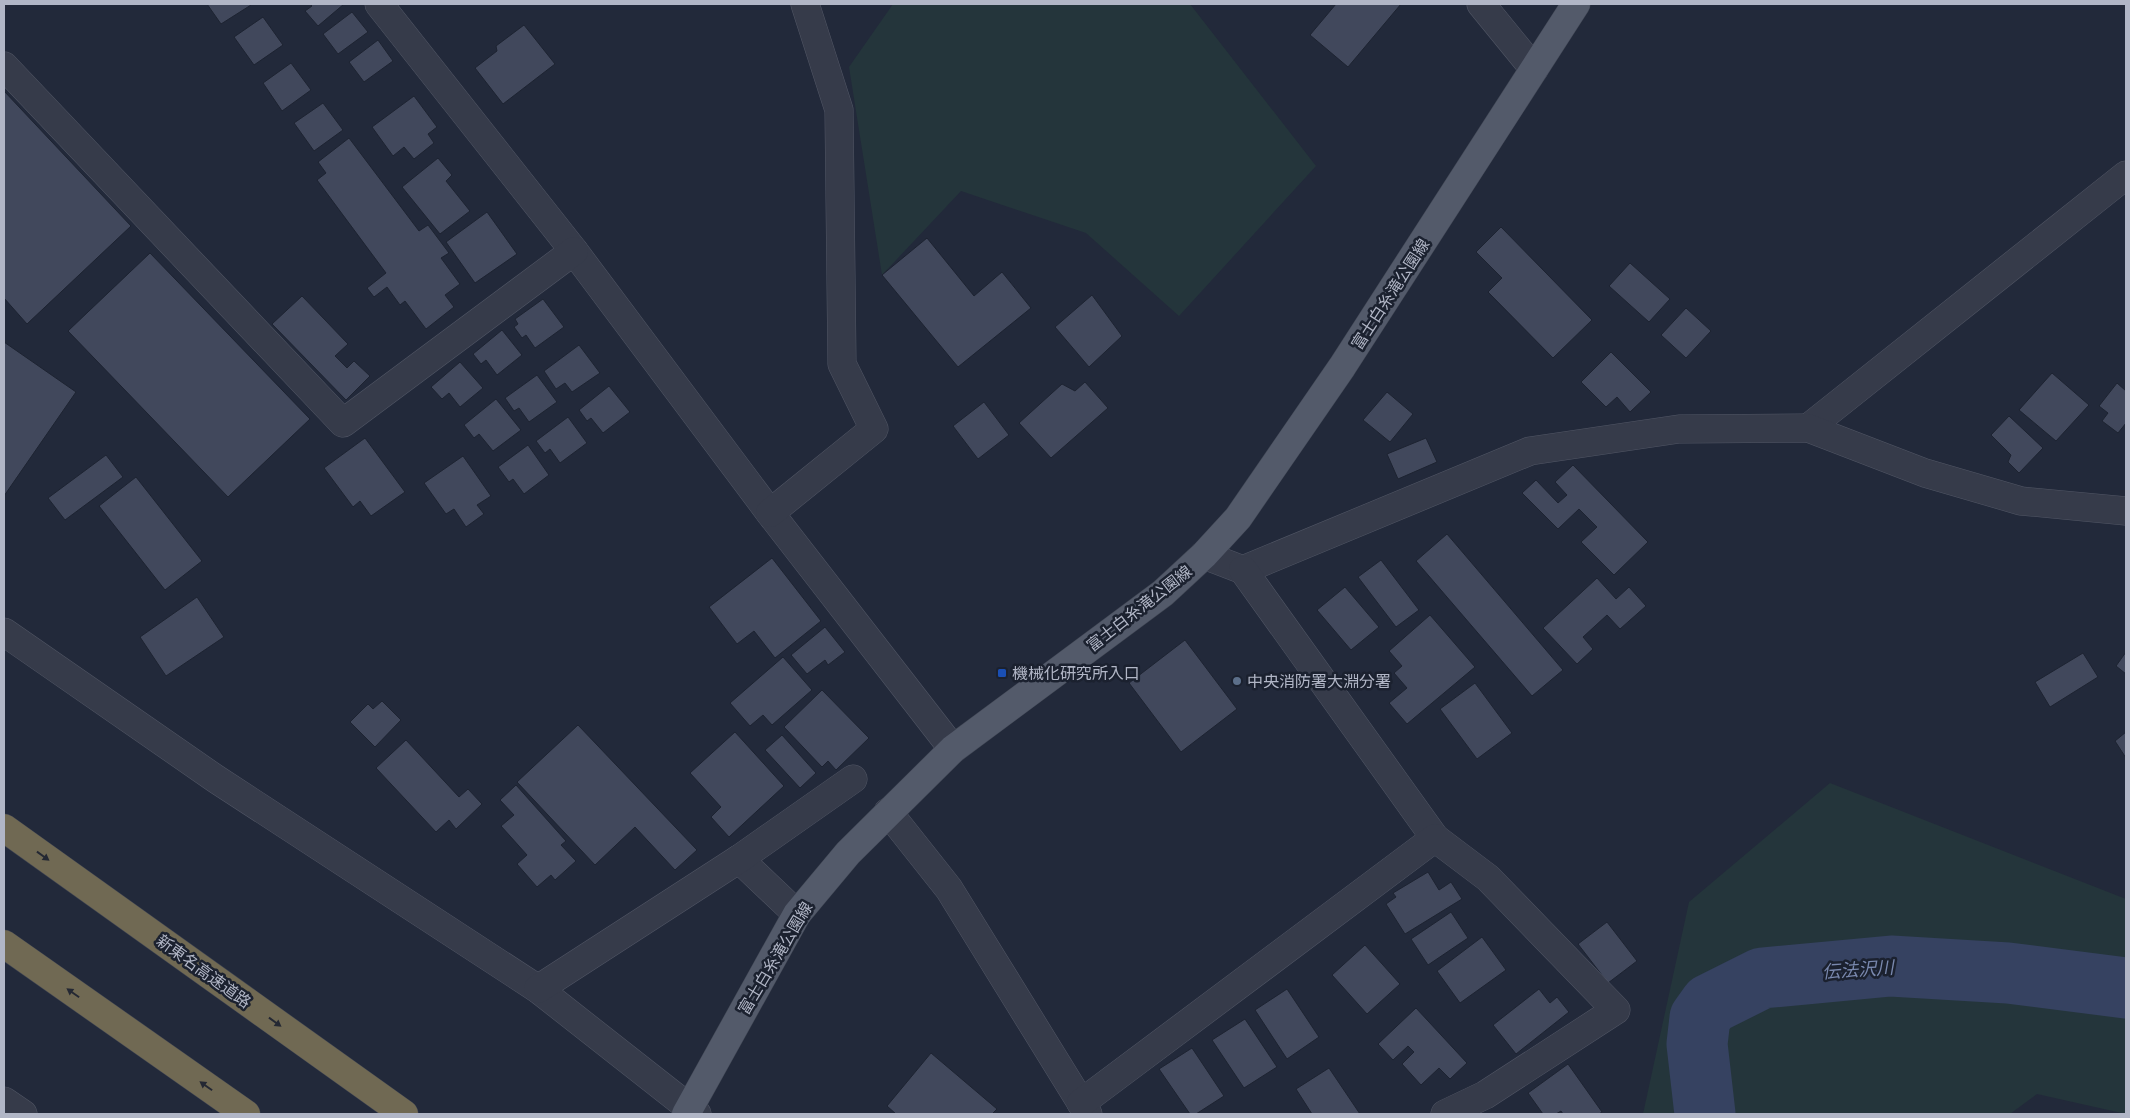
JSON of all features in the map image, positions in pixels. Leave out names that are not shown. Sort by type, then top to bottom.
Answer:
[{"type":"highway","name":"新東名高速道路","points":[[4,828],[404,1114]]},
{"type":"highway","points":[[4,944],[246,1114]]},
{"type":"main road","name":"富士白糸滝公園線","points":[[691,1112],[797,914],[848,853],[953,749],[1163,593],[1204,555],[1238,518],[1337,375],[1576,4]]},
{"type":"street","points":[[379,4],[574,251],[770,513],[953,749]]},
{"type":"street","points":[[770,513],[874,429],[842,364],[838,110],[805,4]]},
{"type":"street","points":[[1481,4],[1534,69]]},
{"type":"street","points":[[4,66],[343,423],[574,251]]},
{"type":"street","points":[[1808,428],[2126,175]]},
{"type":"street","points":[[1243,570],[1530,451],[1679,429],[1808,428],[1925,473],[2021,501],[2126,511]]},
{"type":"street","points":[[1204,555],[1243,570],[1435,838],[1488,878],[1616,1010],[1462,1111]]},
{"type":"street","points":[[4,632],[216,779],[538,989],[691,1112]]},
{"type":"street","points":[[538,989],[739,859],[852,780]]},
{"type":"street","points":[[888,812],[949,889],[1085,1108],[1435,838]]},
{"type":"street","points":[[739,859],[797,914]]},
{"type":"street","points":[[4,1101],[23,1114]]},
{"type":"shaded area","points":[[893,4],[1190,4],[1316,166],[1179,316],[1086,233],[961,191],[882,275],[849,67]]},
{"type":"shaded area","points":[[1830,783],[2126,899],[2126,1114],[2037,1094],[2010,1114],[1643,1114],[1689,902]]},
{"type":"building","points":[[207,4],[250,4],[251,5],[221,24]]},
{"type":"building","points":[[310,4],[344,4],[318,26],[305,11],[312,6]]},
{"type":"building","points":[[1336,4],[1401,4],[1348,67],[1310,35]]},
{"type":"building","points":[[352,12],[368,32],[338,54],[323,34]]},
{"type":"building","points":[[263,17],[283,45],[254,65],[234,37]]},
{"type":"building","points":[[524,25],[555,64],[503,104],[475,68],[497,51],[496,46]]},
{"type":"building","points":[[378,40],[393,61],[364,82],[349,62]]},
{"type":"building","points":[[291,63],[311,90],[282,111],[263,83]]},
{"type":"building","points":[[4,91],[131,226],[27,324],[4,298]]},
{"type":"building","points":[[414,96],[437,127],[428,134],[434,143],[414,159],[404,147],[393,156],[372,127]]},
{"type":"building","points":[[323,103],[343,130],[314,151],[294,123]]},
{"type":"building","points":[[349,138],[419,231],[428,225],[449,253],[441,258],[460,284],[445,295],[454,307],[426,329],[405,301],[400,305],[387,287],[374,297],[367,288],[386,273],[317,180],[326,173],[318,162]]},
{"type":"building","points":[[438,158],[452,175],[446,181],[470,211],[440,234],[402,187]]},
{"type":"building","points":[[487,212],[517,254],[475,283],[446,242]]},
{"type":"building","points":[[1501,227],[1592,320],[1553,358],[1488,292],[1502,278],[1476,252]]},
{"type":"building","points":[[927,238],[974,296],[1002,272],[1031,308],[958,367],[882,275]]},
{"type":"building","points":[[150,253],[310,419],[228,497],[68,331]]},
{"type":"building","points":[[1630,263],[1670,299],[1649,322],[1609,286]]},
{"type":"building","points":[[1092,295],[1122,336],[1089,367],[1055,327]]},
{"type":"building","points":[[302,296],[348,344],[335,356],[347,368],[354,361],[370,376],[346,400],[272,324]]},
{"type":"building","points":[[543,299],[564,327],[535,348],[526,335],[522,338],[514,327],[518,324],[515,319]]},
{"type":"building","points":[[1686,308],[1711,331],[1686,358],[1661,335]]},
{"type":"building","points":[[502,330],[522,355],[497,375],[486,360],[481,364],[473,354]]},
{"type":"building","points":[[4,342],[76,392],[4,496]]},
{"type":"building","points":[[579,345],[600,373],[572,392],[565,383],[556,389],[544,371]]},
{"type":"building","points":[[1611,352],[1651,392],[1630,412],[1617,397],[1606,407],[1581,382]]},
{"type":"building","points":[[460,362],[483,388],[460,407],[449,393],[442,399],[431,387]]},
{"type":"building","points":[[2052,373],[2089,405],[2056,441],[2019,410]]},
{"type":"building","points":[[537,375],[557,402],[529,422],[519,408],[514,411],[505,398]]},
{"type":"building","points":[[1085,382],[1108,408],[1051,458],[1019,423],[1062,384],[1075,391]]},
{"type":"building","points":[[2117,383],[2126,391],[2126,423],[2118,433],[2102,421],[2108,413],[2099,406]]},
{"type":"building","points":[[609,386],[630,412],[603,433],[591,418],[587,421],[579,410]]},
{"type":"building","points":[[1387,392],[1413,414],[1390,442],[1363,420]]},
{"type":"building","points":[[496,399],[521,430],[493,451],[479,434],[474,438],[464,425]]},
{"type":"building","points":[[984,402],[1009,435],[978,459],[953,426]]},
{"type":"building","points":[[2009,416],[2043,448],[2019,473],[2008,462],[2011,455],[1991,435]]},
{"type":"building","points":[[568,417],[587,443],[560,463],[550,449],[545,453],[536,441]]},
{"type":"building","points":[[365,438],[405,492],[371,516],[360,501],[353,507],[324,468]]},
{"type":"building","points":[[1426,438],[1437,462],[1398,479],[1387,454]]},
{"type":"building","points":[[528,445],[549,475],[524,494],[513,479],[509,482],[498,467]]},
{"type":"building","points":[[106,455],[123,477],[65,520],[48,498]]},
{"type":"building","points":[[463,456],[491,496],[477,505],[484,514],[466,527],[454,509],[446,514],[424,483]]},
{"type":"building","points":[[1573,465],[1648,542],[1614,575],[1581,542],[1597,527],[1579,509],[1558,529],[1522,493],[1536,480],[1558,503],[1567,495],[1555,482]]},
{"type":"building","points":[[136,477],[202,561],[165,590],[99,506]]},
{"type":"building","points":[[1447,534],[1563,670],[1532,696],[1416,561]]},
{"type":"building","points":[[772,558],[821,621],[775,658],[754,631],[737,644],[709,607]]},
{"type":"building","points":[[1381,560],[1419,610],[1396,627],[1358,577]]},
{"type":"building","points":[[1597,578],[1616,599],[1629,587],[1646,606],[1620,629],[1607,615],[1583,637],[1593,649],[1577,664],[1543,628]]},
{"type":"building","points":[[1345,587],[1379,627],[1351,650],[1317,610]]},
{"type":"building","points":[[197,597],[224,637],[166,676],[140,637]]},
{"type":"building","points":[[1430,615],[1475,667],[1407,724],[1389,703],[1407,688],[1394,673],[1402,666],[1389,651]]},
{"type":"building","points":[[825,627],[845,652],[828,665],[825,660],[807,674],[791,655]]},
{"type":"building","points":[[1185,640],[1237,709],[1181,752],[1129,683]]},
{"type":"building","points":[[2126,652],[2126,674],[2116,666]]},
{"type":"building","points":[[2083,653],[2098,677],[2050,707],[2035,682]]},
{"type":"building","points":[[783,657],[812,690],[772,725],[763,715],[750,726],[730,703]]},
{"type":"building","points":[[1475,683],[1512,733],[1477,759],[1440,709]]},
{"type":"building","points":[[822,690],[869,738],[836,770],[828,761],[822,767],[784,727]]},
{"type":"building","points":[[382,701],[401,720],[375,747],[350,722],[368,704],[373,709]]},
{"type":"building","points":[[578,725],[697,850],[675,870],[635,827],[595,865],[517,782]]},
{"type":"building","points":[[735,732],[784,786],[729,837],[711,817],[721,807],[690,773]]},
{"type":"building","points":[[2126,732],[2126,758],[2115,741]]},
{"type":"building","points":[[782,735],[816,773],[800,788],[765,750]]},
{"type":"building","points":[[406,740],[459,797],[468,789],[482,804],[456,829],[449,820],[436,832],[376,768]]},
{"type":"building","points":[[516,785],[566,841],[561,845],[576,861],[555,880],[551,875],[537,887],[517,864],[527,855],[501,826],[514,815],[500,800]]},
{"type":"building","points":[[1428,872],[1439,890],[1451,882],[1462,899],[1405,934],[1386,904],[1396,897],[1393,893]]},
{"type":"building","points":[[1451,912],[1468,938],[1428,965],[1411,939]]},
{"type":"building","points":[[1607,922],[1637,961],[1608,983],[1578,944]]},
{"type":"building","points":[[1482,937],[1506,970],[1460,1003],[1437,971]]},
{"type":"building","points":[[1365,945],[1400,984],[1367,1014],[1332,975]]},
{"type":"building","points":[[1287,989],[1319,1037],[1287,1059],[1255,1010]]},
{"type":"building","points":[[1539,989],[1550,1003],[1557,997],[1569,1012],[1516,1054],[1493,1025]]},
{"type":"building","points":[[1416,1008],[1467,1063],[1450,1079],[1439,1068],[1421,1085],[1402,1064],[1414,1052],[1408,1046],[1393,1060],[1378,1044]]},
{"type":"building","points":[[1245,1019],[1277,1067],[1244,1088],[1212,1040]]},
{"type":"building","points":[[1192,1048],[1224,1096],[1196,1114],[1190,1114],[1159,1069]]},
{"type":"building","points":[[931,1053],[997,1109],[992,1114],[896,1114],[887,1106]]},
{"type":"building","points":[[1568,1064],[1602,1112],[1599,1114],[1563,1114],[1561,1111],[1556,1114],[1543,1114],[1528,1093]]},
{"type":"building","points":[[1329,1068],[1360,1114],[1312,1114],[1296,1089]]},
{"type":"waterway","name":"伝法沢川","points":[[1705,1114],[1697,1044],[1700,1018],[1710,1004],[1762,978],[1891,966],[2008,973],[2126,988]]},
{"type":"place","name":"機械化研究所入口","points":[[1002,673]]},
{"type":"place","name":"中央消防署大淵分署","points":[[1237,681]]}]
